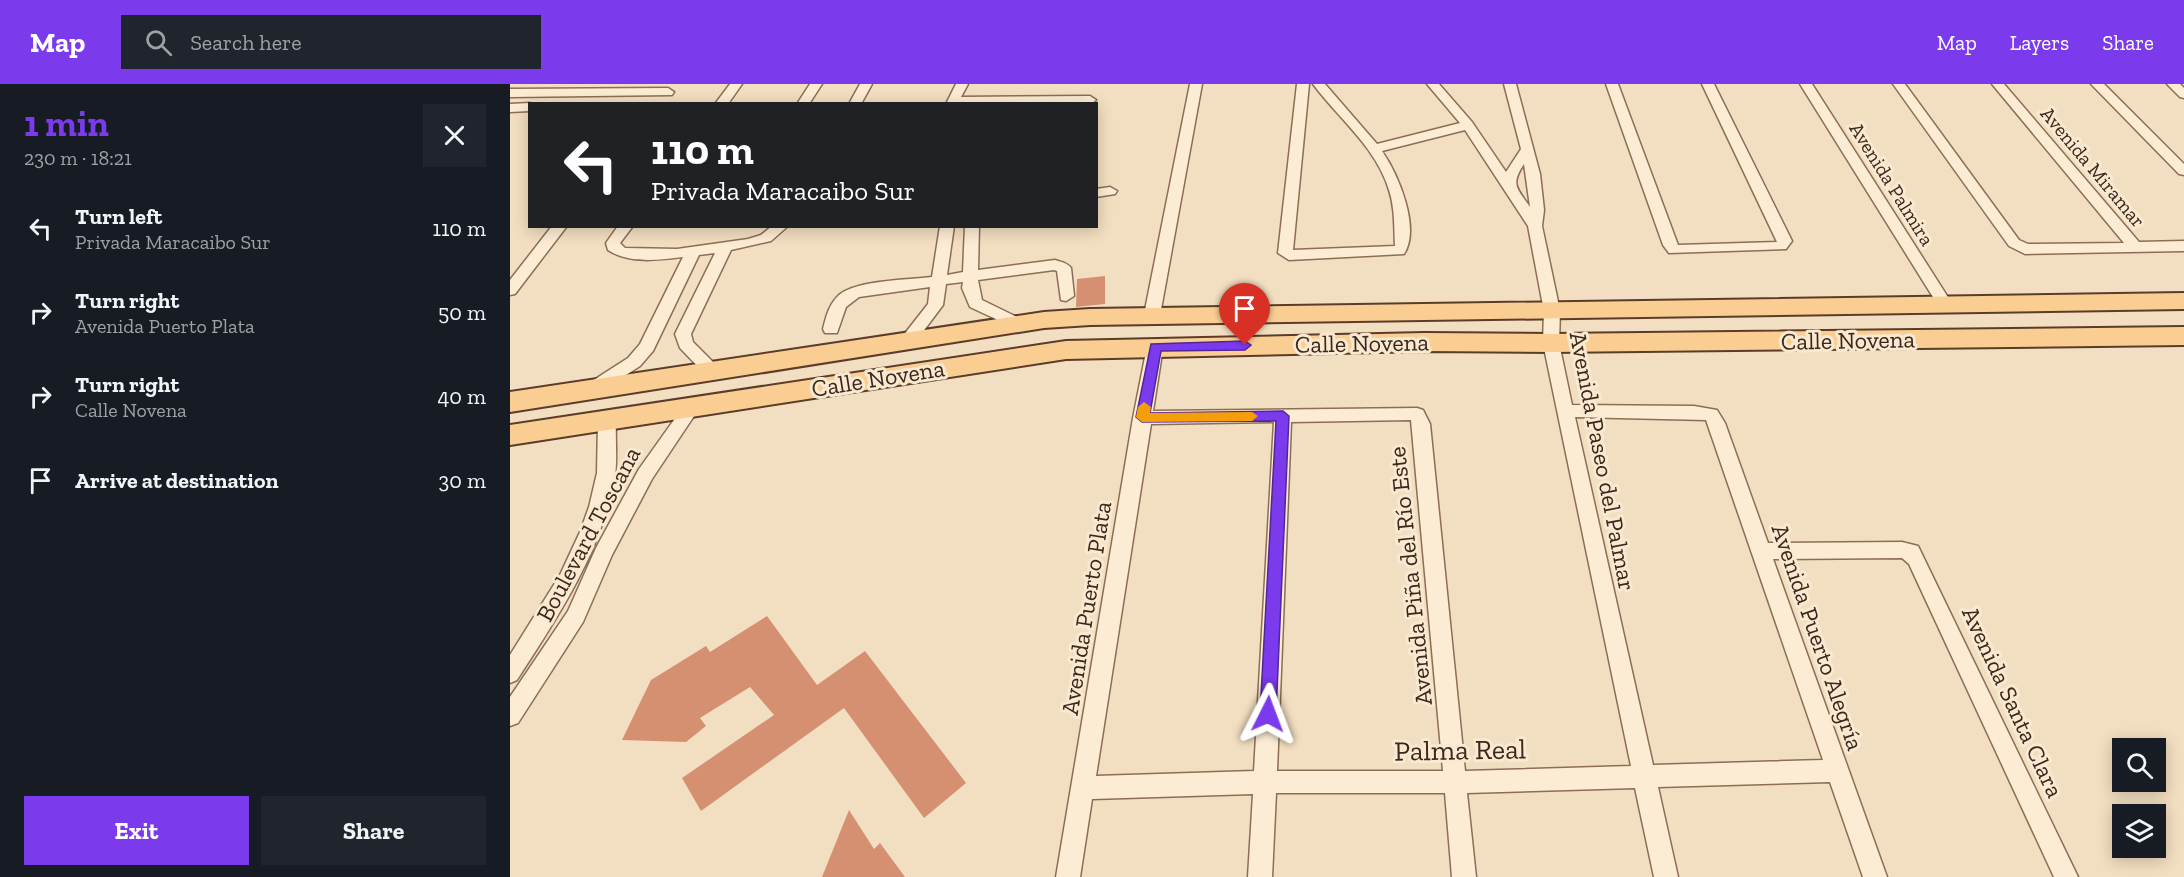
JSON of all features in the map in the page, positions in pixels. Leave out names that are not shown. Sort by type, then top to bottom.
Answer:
[{"type":"main road","name":"Calle Novena","points":[[510,402],[1017,324],[1089,316],[2184,302]]},
{"type":"main road","name":"Calle Novena","points":[[510,435],[1054,352],[1155,347],[1424,342],[1551,343],[2184,336]]},
{"type":"street","points":[[510,91],[515,84]]},
{"type":"street","points":[[722,102],[736,84]]},
{"type":"street","points":[[804,102],[816,84]]},
{"type":"street","points":[[856,102],[866,84]]},
{"type":"street","points":[[962,84],[953,102],[1090,102],[1095,84]]},
{"type":"street","points":[[1152,315],[1197,84]]},
{"type":"street","points":[[1303,84],[1285,253],[1289,255],[1400,251],[1400,207],[1390,177],[1374,149],[1319,84]]},
{"type":"street","name":"Avenida Paseo del Palmar","points":[[1433,84],[1468,125],[1535,226],[1552,311],[1551,343],[1666,877]]},
{"type":"street","points":[[1510,84],[1538,211],[1535,226]]},
{"type":"street","points":[[1611,84],[1670,246],[1674,250],[1781,246],[1785,241],[1708,84]]},
{"type":"street","name":"Avenida Palmira","points":[[1806,84],[1946,306]]},
{"type":"street","points":[[1899,84],[2014,243],[2025,249],[2184,246]]},
{"type":"street","name":"Avenida Miramar","points":[[1998,84],[2135,247]]},
{"type":"street","points":[[2097,84],[2184,171]]},
{"type":"street","points":[[2174,84],[2184,94]]},
{"type":"street","points":[[510,91],[671,88]]},
{"type":"street","points":[[660,102],[671,88]]},
{"type":"street","points":[[510,108],[528,107]]},
{"type":"street","points":[[1374,149],[1468,125]]},
{"type":"street","points":[[1489,155],[1510,160],[1526,151]]},
{"type":"street","points":[[1509,190],[1509,177],[1526,151]]},
{"type":"street","points":[[510,290],[558,228]]},
{"type":"street","points":[[624,228],[613,243],[616,252],[643,256],[726,246],[766,238],[778,228]]},
{"type":"street","points":[[907,341],[935,305],[947,228]]},
{"type":"street","points":[[972,228],[970,288],[975,303],[1017,324]]},
{"type":"street","points":[[712,371],[686,344],[683,334],[726,246]]},
{"type":"street","points":[[592,389],[634,362],[647,347],[694,250]]},
{"type":"street","points":[[831,329],[835,309],[847,295],[939,279],[1054,265],[1064,268],[1066,296]]},
{"type":"street","points":[[660,317],[692,314]]},
{"type":"street","name":"Avenida Puerto Plata","points":[[1068,877],[1155,347]]},
{"type":"street","name":"Boulevard Toscana","points":[[510,716],[576,616],[627,506],[645,474],[692,407]]},
{"type":"street","name":"Avenida Puerto Alegría","points":[[1565,411],[1711,414],[1762,551],[1875,877]]},
{"type":"street","name":"Avenida Piña del Río Este","points":[[1283,416],[1417,414],[1421,424],[1464,877]]},
{"type":"street","points":[[1142,417],[1283,416],[1260,877]]},
{"type":"street","name":"Boulevard Toscana","points":[[510,673],[566,585],[597,510],[605,478],[607,421]]},
{"type":"street","points":[[597,510],[627,506]]},
{"type":"street","name":"Avenida Santa Clara","points":[[1762,551],[1902,550],[1911,552],[2066,877]]},
{"type":"street","name":"Palma Real","points":[[1084,788],[1264,782],[1456,782],[1837,771]]},
{"type":"building","points":[[1105,276],[1105,304],[1076,307],[1077,279]]},
{"type":"building","points":[[767,616],[817,685],[865,651],[966,783],[924,818],[844,708],[701,811],[682,778],[774,715],[750,687],[700,718],[706,726],[686,742],[622,740],[651,680],[706,646],[710,652]]},
{"type":"building","points":[[849,810],[874,849],[880,843],[905,877],[822,877]]},
{"type":"slow traffic","points":[[1144,407],[1142,417],[1252,416]]},
{"type":"route","points":[[1245,345],[1155,347],[1142,417],[1283,416],[1268,714]]}]
